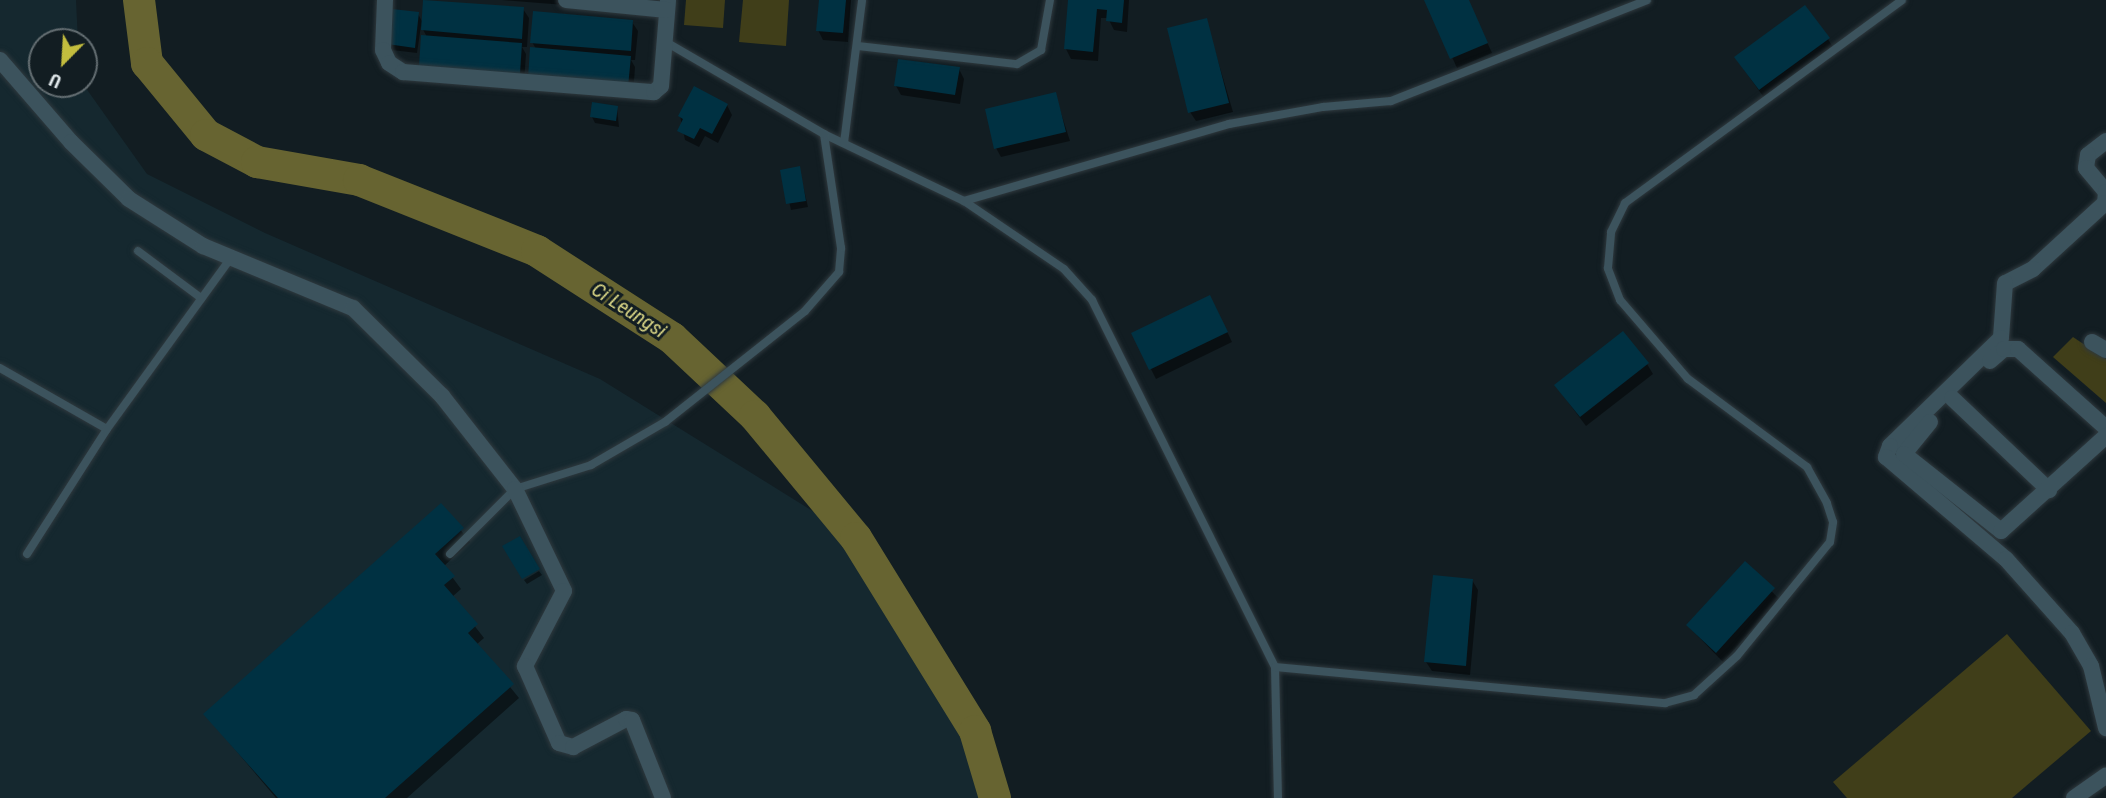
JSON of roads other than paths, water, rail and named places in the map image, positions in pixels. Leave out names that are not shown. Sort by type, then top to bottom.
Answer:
[{"type":"street","points":[[385,0],[383,50],[389,63],[403,72],[654,92],[661,86],[667,5],[566,0]]},
{"type":"street","points":[[0,60],[121,193],[167,225],[231,258],[338,300],[373,324],[442,396],[515,489],[564,591],[525,666],[559,743],[573,747],[626,719],[632,720],[663,798]]},
{"type":"street","points":[[2106,141],[2088,155],[2086,168],[2106,192],[2105,203],[2033,269],[2005,283],[2001,338],[1890,446],[1886,457],[2006,559],[2071,633],[2095,676],[2106,728]]},
{"type":"street","points":[[2106,428],[2018,349],[2010,347],[1952,398],[1904,454],[2001,531],[2106,436]]},
{"type":"street","points":[[1952,398],[2049,489]]},
{"type":"street","points":[[2074,798],[2106,776]]},
{"type":"lane","points":[[844,143],[862,0]]},
{"type":"lane","points":[[858,46],[1017,64],[1041,50],[1049,0]]},
{"type":"lane","points":[[964,201],[1229,124],[1323,107],[1391,101],[1647,0]]},
{"type":"lane","points":[[1275,667],[1665,703],[1694,695],[1724,670],[1830,542],[1833,522],[1807,467],[1688,379],[1620,300],[1608,268],[1611,232],[1625,202],[1902,0]]},
{"type":"lane","points":[[664,41],[824,134],[964,201],[1064,269],[1092,300],[1275,667],[1278,798]]},
{"type":"lane","points":[[450,554],[515,489],[591,465],[665,422],[805,311],[835,282],[841,260],[824,134]]},
{"type":"lane","points":[[138,251],[201,298]]},
{"type":"lane","points":[[27,554],[107,429],[231,258]]},
{"type":"lane","points":[[0,369],[107,429]]},
{"type":"waterway","name":"Ci Leungsi","points":[[139,0],[147,63],[206,135],[257,162],[359,180],[537,251],[672,338],[755,416],[856,538],[975,731],[995,798]]}]
